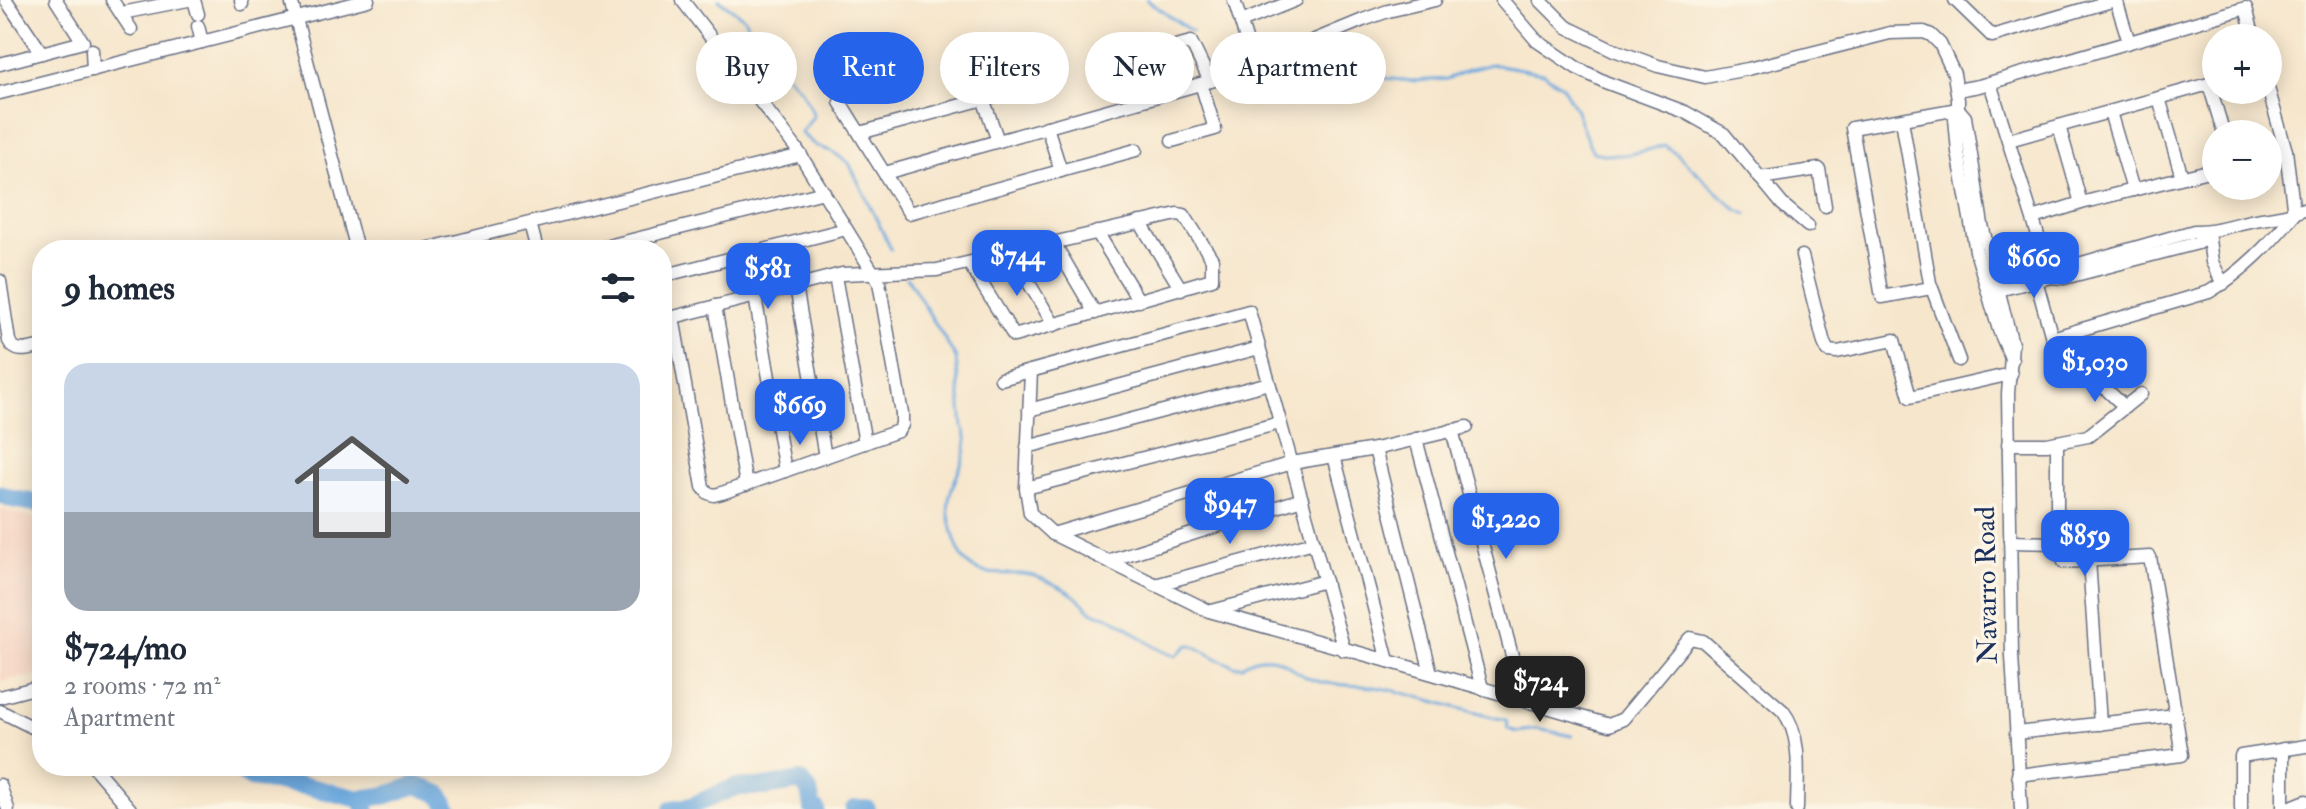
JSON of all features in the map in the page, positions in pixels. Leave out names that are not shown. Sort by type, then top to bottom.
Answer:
[{"type":"street","points":[[6,0],[42,53]]},
{"type":"street","points":[[0,64],[83,42],[56,0]]},
{"type":"street","points":[[112,0],[131,29]]},
{"type":"street","points":[[122,13],[188,0]]},
{"type":"street","points":[[194,0],[202,42]]},
{"type":"street","points":[[291,0],[354,240]]},
{"type":"street","points":[[0,93],[246,31],[341,3],[368,0]]},
{"type":"street","points":[[672,341],[703,487],[708,493],[714,495],[746,485],[898,431],[902,425],[879,282],[801,155],[682,0]]},
{"type":"street","points":[[1234,0],[1244,32]]},
{"type":"street","points":[[1241,22],[1296,0]]},
{"type":"street","points":[[1334,32],[1400,8],[1435,0]]},
{"type":"street","points":[[1502,0],[1537,41],[1577,68],[1605,82],[1685,112],[1724,134],[1782,204],[1808,226]]},
{"type":"street","points":[[1540,0],[1567,27],[1603,45],[1647,63],[1705,77],[1890,33],[1924,32],[1931,35],[1940,44],[1954,74],[1958,109],[1852,128],[1882,297],[1931,288]]},
{"type":"street","points":[[1958,1],[1992,36],[2074,6],[2116,0],[2129,42]]},
{"type":"street","points":[[242,7],[246,31]]},
{"type":"street","points":[[1957,90],[2246,8],[2250,24]]},
{"type":"street","points":[[134,44],[136,59]]},
{"type":"street","points":[[92,50],[93,70]]},
{"type":"street","points":[[1172,141],[1215,129],[1205,82],[1194,51]]},
{"type":"street","points":[[885,173],[1210,80]]},
{"type":"street","points":[[1990,83],[2051,277]]},
{"type":"street","points":[[2009,140],[2202,86]]},
{"type":"street","points":[[2159,98],[2182,177]]},
{"type":"street","points":[[841,104],[909,213],[1136,150]]},
{"type":"street","points":[[860,133],[965,104]]},
{"type":"street","points":[[985,104],[998,141]]},
{"type":"street","points":[[2273,104],[2302,213]]},
{"type":"street","name":"Navarro Road","points":[[1958,109],[1965,117],[1993,291],[2012,344],[2008,394],[2012,656],[2021,809]]},
{"type":"street","points":[[2110,112],[2133,190]]},
{"type":"street","points":[[1902,120],[1931,288],[1959,360]]},
{"type":"street","points":[[2059,126],[2081,203]]},
{"type":"street","points":[[1047,127],[1061,171]]},
{"type":"street","points":[[2282,152],[2286,151]]},
{"type":"street","points":[[462,240],[801,155]]},
{"type":"street","points":[[1760,178],[1819,169],[1825,206]]},
{"type":"street","points":[[2033,218],[2202,172]]},
{"type":"street","points":[[632,240],[824,192]]},
{"type":"street","points":[[1993,291],[2051,277],[2061,269],[2194,231],[2208,232],[2302,213]]},
{"type":"street","points":[[2036,280],[2052,338],[2209,292],[2223,284],[2302,213]]},
{"type":"street","points":[[672,317],[835,276],[937,270],[1177,214],[1184,215],[1212,259],[1212,279],[1014,336],[969,263]]},
{"type":"street","points":[[1140,222],[1181,289]]},
{"type":"street","points":[[530,223],[534,240]]},
{"type":"street","points":[[672,273],[846,229]]},
{"type":"street","points":[[1097,232],[1139,301]]},
{"type":"street","points":[[2208,232],[2212,262],[2223,284]]},
{"type":"street","points":[[1054,243],[1095,313]]},
{"type":"street","points":[[1011,253],[1054,325]]},
{"type":"street","points":[[1802,256],[1828,351],[1837,352],[1894,340],[1910,397],[2011,374]]},
{"type":"street","points":[[835,276],[865,443]]},
{"type":"street","points":[[0,281],[9,341],[19,351],[32,348]]},
{"type":"street","points":[[796,286],[825,457]]},
{"type":"street","points":[[755,296],[785,471]]},
{"type":"street","points":[[715,306],[746,485]]},
{"type":"street","points":[[1001,379],[1249,311],[1344,650]]},
{"type":"street","points":[[1029,410],[1259,348]]},
{"type":"street","points":[[1031,371],[1026,488],[1030,513],[1053,534],[1209,611],[1609,725],[1623,719],[1690,638],[1703,641],[1783,711],[1790,721],[1797,753],[1797,809]]},
{"type":"street","points":[[2091,375],[2125,407]]},
{"type":"street","points":[[1027,447],[1269,383]]},
{"type":"street","points":[[2008,444],[2057,442],[2088,436],[2141,394]]},
{"type":"street","points":[[1026,488],[1280,423]]},
{"type":"street","points":[[1053,534],[1292,463],[1375,449],[1467,427]]},
{"type":"street","points":[[1452,430],[1524,701]]},
{"type":"street","points":[[1416,439],[1482,688]]},
{"type":"street","points":[[2018,775],[2182,755],[2150,557],[2062,561],[2057,543],[2057,442]]},
{"type":"street","points":[[1375,449],[1431,673]]},
{"type":"street","points":[[1334,456],[1388,661]]},
{"type":"street","points":[[1107,561],[1302,499]]},
{"type":"street","points":[[1155,585],[1314,542]]},
{"type":"street","points":[[2010,542],[2057,543]]},
{"type":"street","points":[[2089,560],[2100,724]]},
{"type":"street","points":[[1209,611],[1325,581]]},
{"type":"street","points":[[0,697],[32,689]]},
{"type":"street","points":[[0,711],[32,727]]},
{"type":"street","points":[[2016,733],[2176,715]]},
{"type":"street","points":[[2241,809],[2241,756],[2306,746]]},
{"type":"street","points":[[2283,749],[2284,809],[2306,801]]},
{"type":"street","points":[[102,776],[130,809]]},
{"type":"street","points":[[0,785],[8,809]]},
{"type":"shaded area","points":[[0,509],[32,517],[32,676],[0,681]]},
{"type":"waterway","points":[[719,0],[744,18],[762,51],[801,90],[814,115],[801,133],[816,146],[831,151],[849,163],[891,249]]},
{"type":"waterway","points":[[1147,0],[1192,32]]},
{"type":"waterway","points":[[1386,78],[1447,79],[1491,64],[1543,73],[1562,86],[1575,108],[1593,152],[1629,154],[1664,145],[1736,209],[1747,214]]},
{"type":"waterway","points":[[907,277],[956,358],[966,449],[948,504],[953,535],[969,565],[994,574],[1031,575],[1049,582],[1069,592],[1093,612],[1121,623],[1158,649],[1176,656],[1192,645],[1234,666],[1271,658],[1317,681],[1413,695],[1506,720],[1508,729],[1517,732],[1538,729],[1572,736]]},
{"type":"waterway","points":[[0,494],[32,502]]},
{"type":"waterway","points":[[248,776],[360,799],[366,809]]},
{"type":"waterway","points":[[672,809],[691,806],[735,787],[765,787],[801,781],[809,791],[812,807],[816,809]]},
{"type":"waterway","points":[[360,799],[387,795],[416,785],[440,794],[449,809]]},
{"type":"waterway","points":[[854,809],[867,809]]}]
